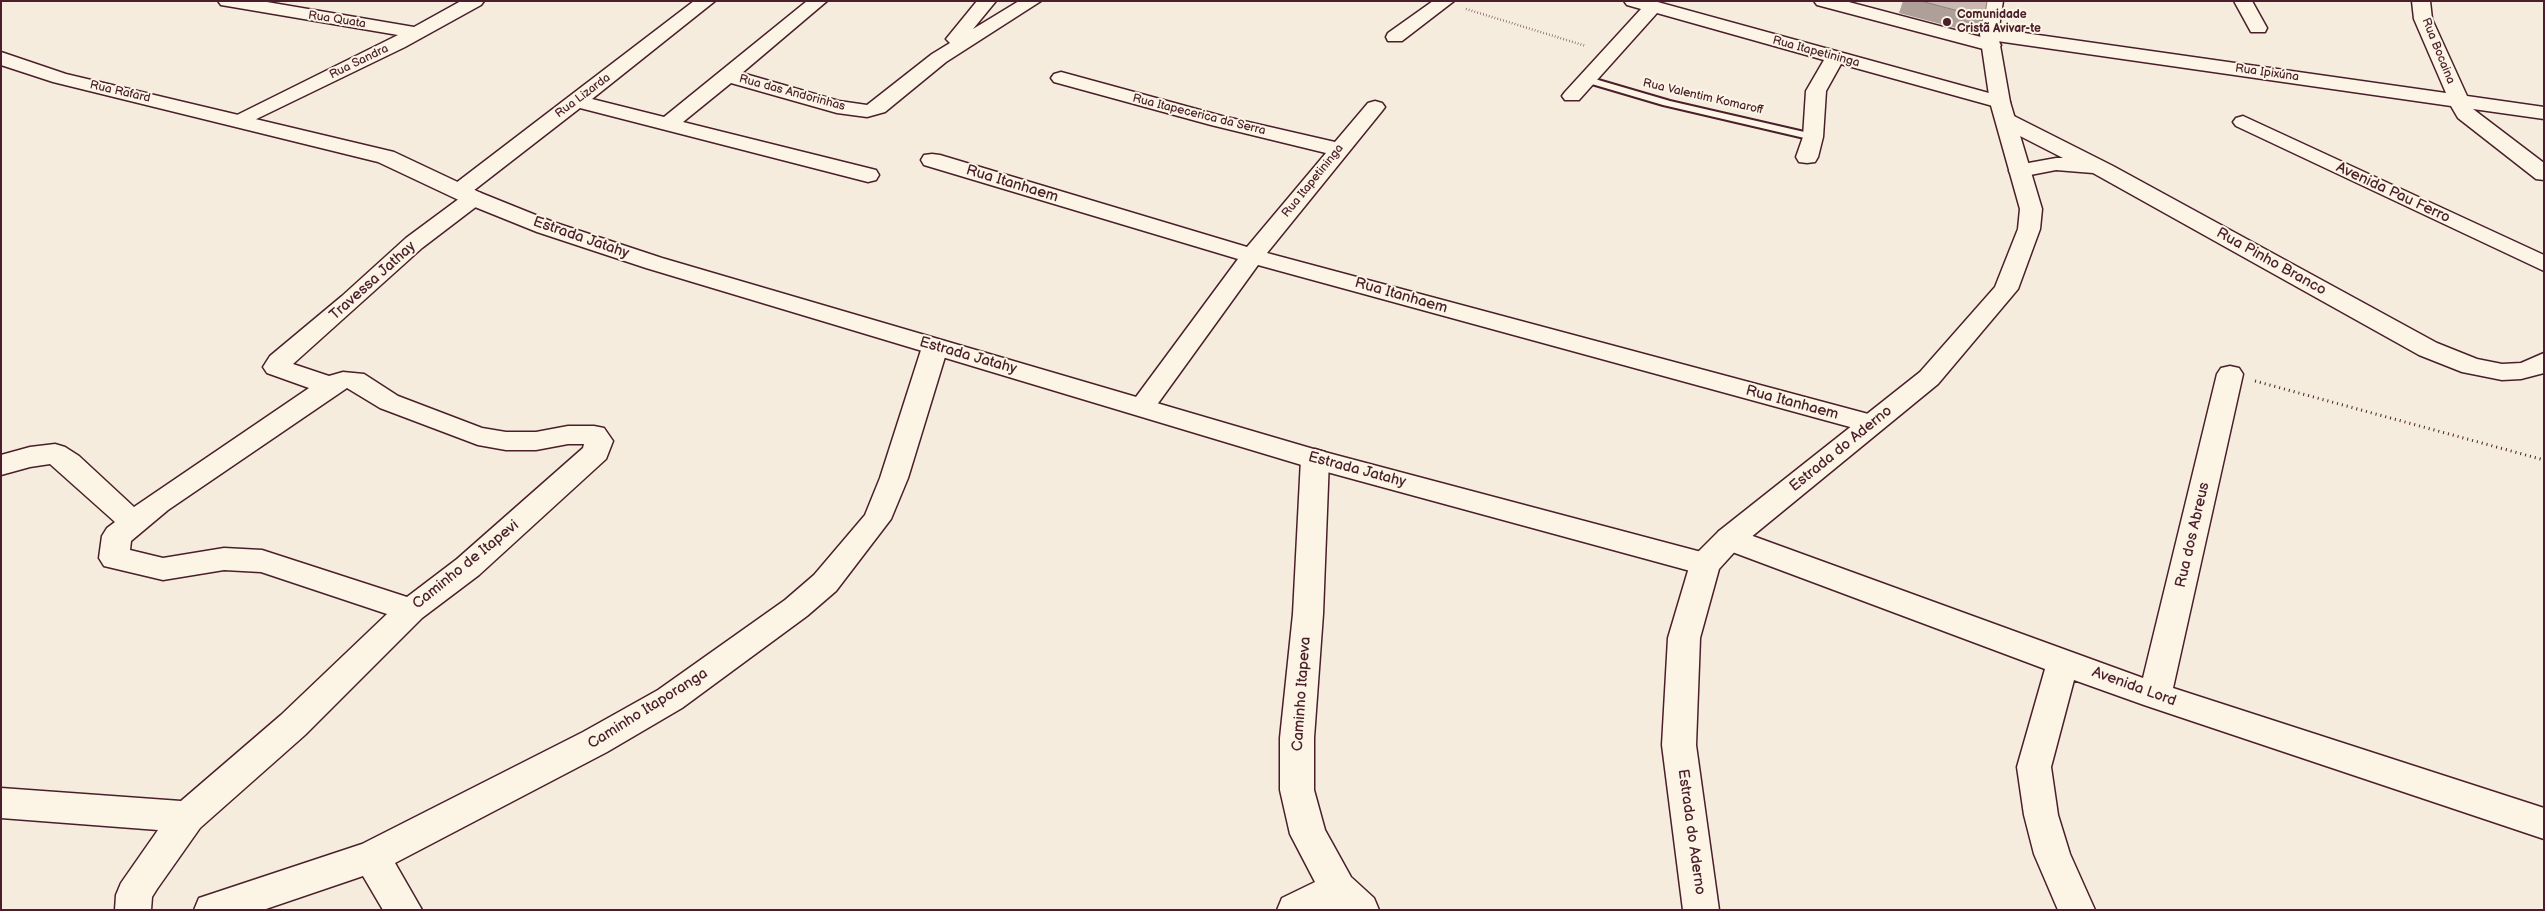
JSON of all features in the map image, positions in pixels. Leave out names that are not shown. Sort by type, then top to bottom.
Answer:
[{"type":"street","name":"Rua Quata","points":[[227,1],[417,33]]},
{"type":"street","name":"Rua Sandra","points":[[242,120],[417,33],[475,1]]},
{"type":"street","name":"Rua Lizarda","points":[[466,195],[577,101],[706,1]]},
{"type":"street","points":[[668,124],[729,76],[818,1]]},
{"type":"street","points":[[939,58],[987,1]]},
{"type":"street","name":"Rua das Andorinhas","points":[[729,76],[837,106],[867,110],[878,108],[939,58],[1032,1]]},
{"type":"street","name":"Rua Itapetininga","points":[[1633,1],[1835,58],[2003,110]]},
{"type":"street","name":"Rua Ipixúna","points":[[1823,1],[1990,40],[2458,99],[2544,113]]},
{"type":"street","name":"Estrada do Aderno","points":[[1701,910],[1679,745],[1684,638],[1705,564],[1729,539],[1929,378],[2006,289],[2029,229],[2031,209],[2003,110],[1990,40],[1994,1]]},
{"type":"street","points":[[2243,1],[2258,28]]},
{"type":"street","name":"Rua Bocaina","points":[[2422,1],[2423,19],[2458,99]]},
{"type":"street","points":[[1395,37],[1442,2]]},
{"type":"street","points":[[1572,96],[1613,54],[1653,7]]},
{"type":"street","name":"Rua Rafard","points":[[1,58],[60,78],[242,120]]},
{"type":"street","points":[[1807,157],[1813,137],[1816,91],[1835,58]]},
{"type":"street","name":"Rua Itapecerica da Serra","points":[[1061,78],[1218,122],[1338,149]]},
{"type":"street","points":[[2458,99],[2465,114],[2476,124],[2544,174]]},
{"type":"street","points":[[577,101],[868,175]]},
{"type":"street","name":"Rua Itapetininga","points":[[1142,407],[1252,256],[1338,149],[1375,107]]},
{"type":"street","name":"Rua Pinho Branco","points":[[2003,110],[2027,132],[2106,171],[2428,350],[2472,366],[2502,372],[2521,371],[2536,367],[2544,361]]},
{"type":"street","name":"Estrada Jatahy","points":[[242,120],[328,140],[386,157],[466,195],[545,227],[654,263],[1315,459],[1705,564]]},
{"type":"street","name":"Avenida Pau Ferro","points":[[2243,122],[2544,264]]},
{"type":"street","name":"Rua Itanhaem","points":[[932,160],[1252,256],[1872,424]]},
{"type":"street","points":[[2020,170],[2056,164],[2106,171]]},
{"type":"street","name":"Travessa Jathay","points":[[330,386],[276,367],[278,362],[351,301],[466,195]]},
{"type":"street","name":"Caminho Itaporanga","points":[[212,910],[371,857],[595,742],[670,699],[743,648],[825,583],[859,544],[877,519],[894,478],[935,347]]},
{"type":"street","name":"Rua dos Abreus","points":[[2155,696],[2230,374]]},
{"type":"street","name":"Caminho de Itapevi","points":[[134,902],[144,877],[188,817],[293,725],[411,610],[468,567],[596,452],[599,441],[594,435],[568,435],[536,441],[506,441],[488,438],[389,402],[355,380],[343,380],[330,386],[158,503],[117,536],[114,558],[163,569],[224,559],[262,561],[411,610]]},
{"type":"street","points":[[1,465],[30,457],[55,454],[69,463],[133,522]]},
{"type":"street","name":"Caminho Itapeva","points":[[1315,459],[1308,614],[1297,738],[1297,790],[1308,834],[1349,900]]},
{"type":"street","name":"Avenida Lord","points":[[1729,539],[2155,696],[2544,824]]},
{"type":"street","points":[[2063,662],[2034,767],[2041,815],[2052,854],[2077,910]]},
{"type":"street","points":[[1,803],[188,817]]},
{"type":"street","points":[[371,857],[404,910]]},
{"type":"street","points":[[1295,910],[1349,900]]},
{"type":"lane","name":"Rua Valentim Komaroff","points":[[1588,80],[1667,103],[1813,137]]},
{"type":"path","points":[[1442,2],[1613,54]]},
{"type":"path","points":[[2230,374],[2544,460]]},
{"type":"building","points":[[1921,1],[1987,1],[1985,15],[1981,17]]},
{"type":"place","name":"Comunidade Cristã Avivar-te","points":[[1947,22]]}]
